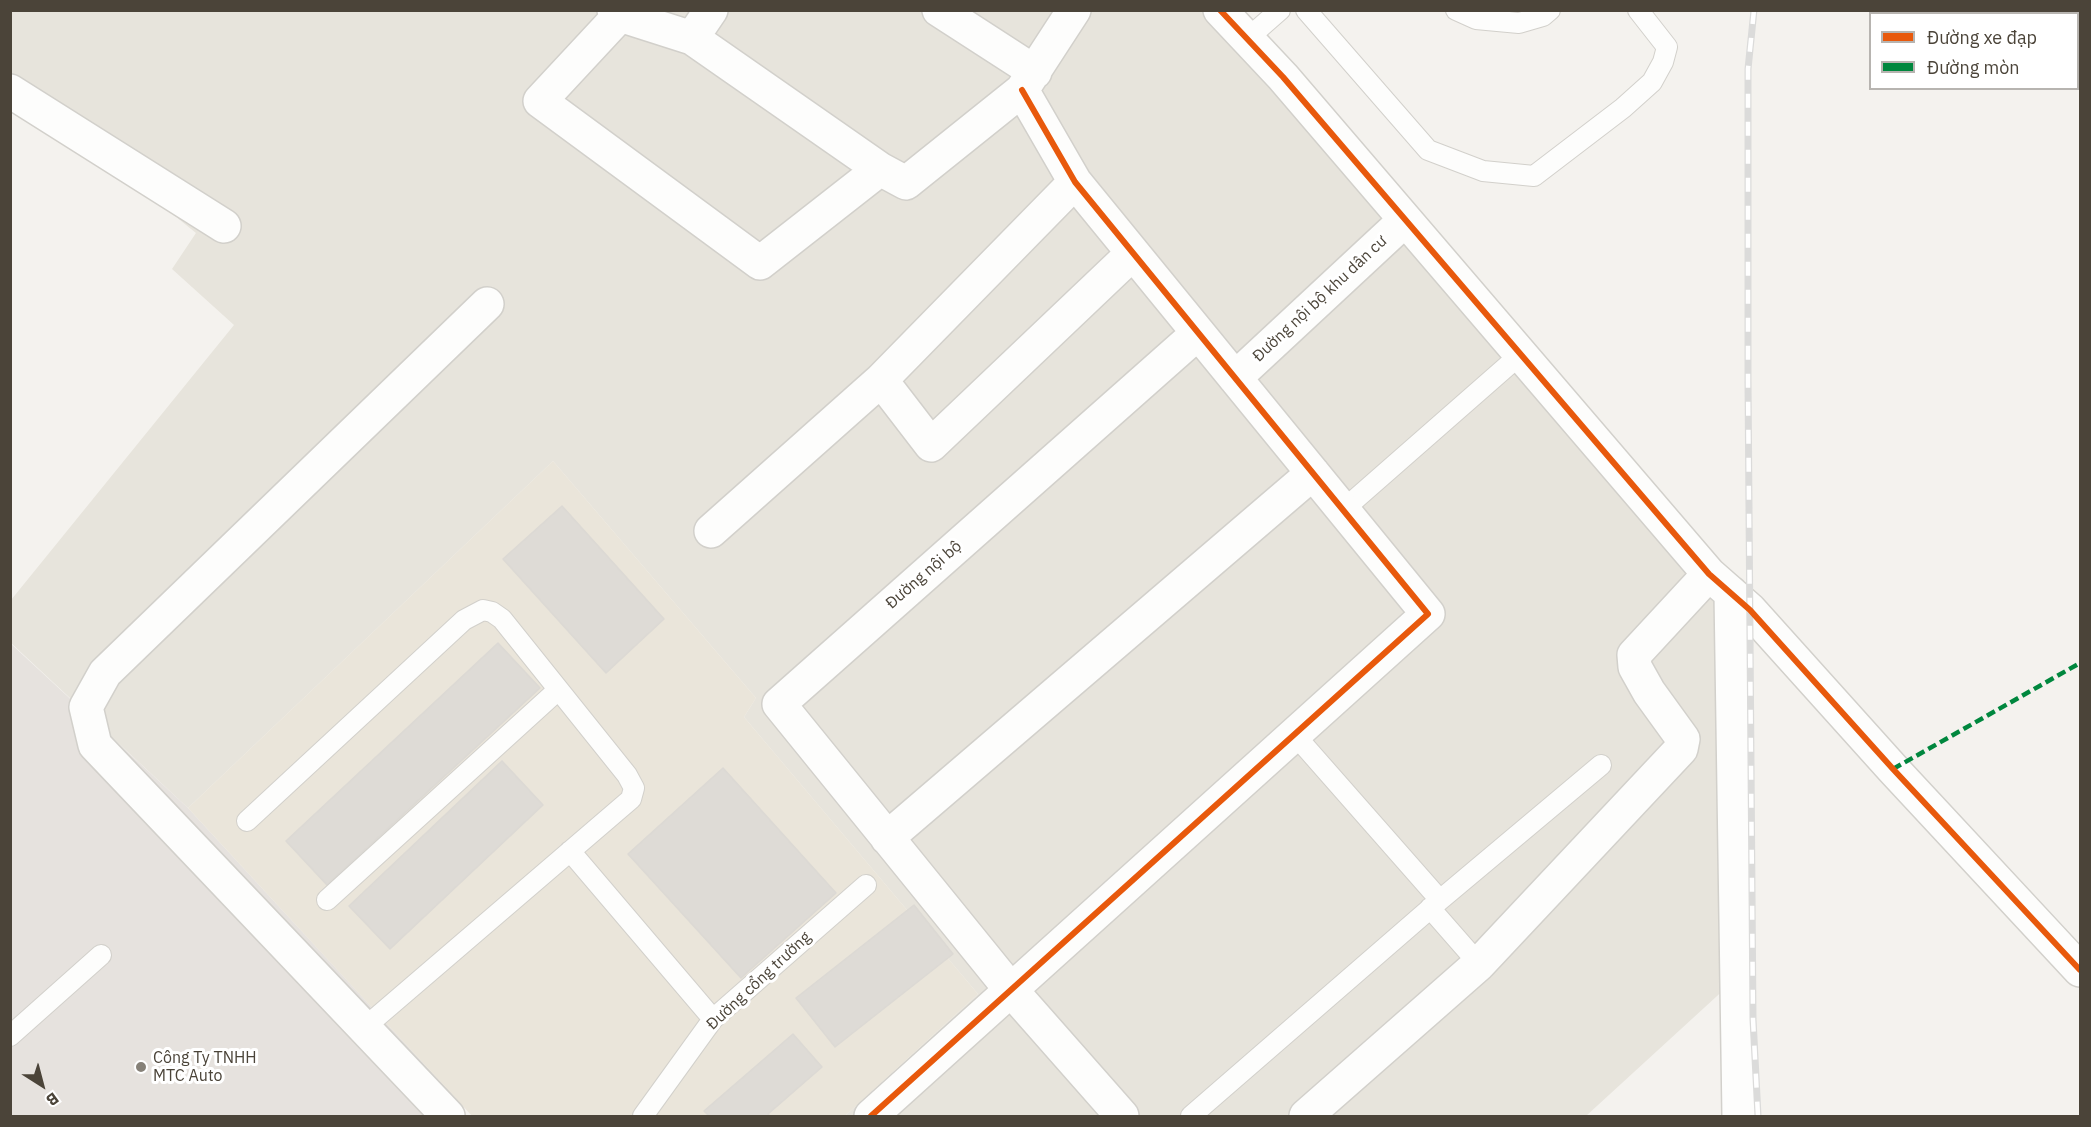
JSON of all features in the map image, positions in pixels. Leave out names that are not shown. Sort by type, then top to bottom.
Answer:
[{"type":"street","points":[[692,38],[711,10]]},
{"type":"street","points":[[871,1116],[1428,614],[1075,182],[1028,81],[939,10]]},
{"type":"street","points":[[880,169],[760,264],[540,101],[617,13],[692,38],[880,169],[906,183],[1028,81],[1074,10]]},
{"type":"street","points":[[1220,10],[1283,77],[1720,584],[1750,610],[1893,769],[2080,970]]},
{"type":"street","points":[[10,91],[224,226]]},
{"type":"street","points":[[711,531],[881,380],[1075,182]]},
{"type":"street","name":"Đường nội bộ khu dân cư","points":[[1235,378],[1406,220]]},
{"type":"street","points":[[881,380],[931,445],[1133,252]]},
{"type":"street","points":[[448,1116],[96,745],[86,707],[105,673],[487,304]]},
{"type":"street","name":"Đường nội bộ","points":[[1122,1116],[1011,990],[778,704],[1198,333]]},
{"type":"street","points":[[887,838],[1313,473]]},
{"type":"street","points":[[1306,1116],[1479,964],[1681,750],[1683,739],[1649,692],[1635,667],[1634,655],[1720,584]]},
{"type":"street","points":[[1720,584],[1739,1116]]},
{"type":"lane","points":[[1247,39],[1280,10]]},
{"type":"lane","points":[[1306,10],[1428,150],[1483,171],[1534,176],[1623,108],[1652,82],[1663,62],[1667,46],[1638,10]]},
{"type":"lane","points":[[1456,10],[1476,19],[1519,23],[1542,16],[1550,10]]},
{"type":"lane","points":[[1343,510],[1521,354]]},
{"type":"lane","points":[[247,821],[464,620],[483,610],[492,612],[502,619],[627,775],[634,788],[631,799],[364,1028]]},
{"type":"lane","points":[[327,900],[558,690]]},
{"type":"lane","points":[[1294,734],[1435,904],[1479,964]]},
{"type":"lane","points":[[1191,1116],[1435,904],[1601,765]]},
{"type":"lane","points":[[570,851],[713,1019]]},
{"type":"lane","name":"Đường cổng trường","points":[[643,1116],[713,1019],[866,885]]},
{"type":"lane","points":[[10,1036],[101,955]]},
{"type":"shaded area","points":[[10,11],[1232,11],[1719,585],[1752,964],[1586,1116],[845,1116],[978,994],[744,717],[756,698],[553,461],[188,808],[11,643],[11,600],[234,325],[172,269],[196,233],[11,84]]},
{"type":"shaded area","points":[[553,461],[756,698],[744,717],[978,994],[845,1116],[472,1116],[188,808]]},
{"type":"shaded area","points":[[10,643],[188,808],[453,1095],[429,1116],[11,1116]]},
{"type":"building","points":[[562,506],[664,619],[606,673],[503,559]]},
{"type":"building","points":[[498,643],[540,688],[327,885],[286,841]]},
{"type":"building","points":[[502,761],[543,805],[390,949],[349,906]]},
{"type":"building","points":[[723,768],[836,893],[741,978],[628,854]]},
{"type":"building","points":[[914,905],[953,954],[835,1047],[796,998]]},
{"type":"building","points":[[793,1034],[822,1067],[768,1114],[770,1116],[709,1116],[704,1111]]},
{"type":"railway","points":[[1754,10],[1748,69],[1748,381],[1753,1019],[1758,1116]]},
{"type":"marked path","points":[[1893,769],[2080,663]]},
{"type":"cycle path","points":[[1220,10],[1283,77],[1709,574],[1750,610],[1893,769],[2080,970]]},
{"type":"cycle path","points":[[871,1116],[1428,614],[1075,182],[1022,90]]},
{"type":"place","name":"Công Ty TNHH MTC Auto","points":[[141,1067]]}]
